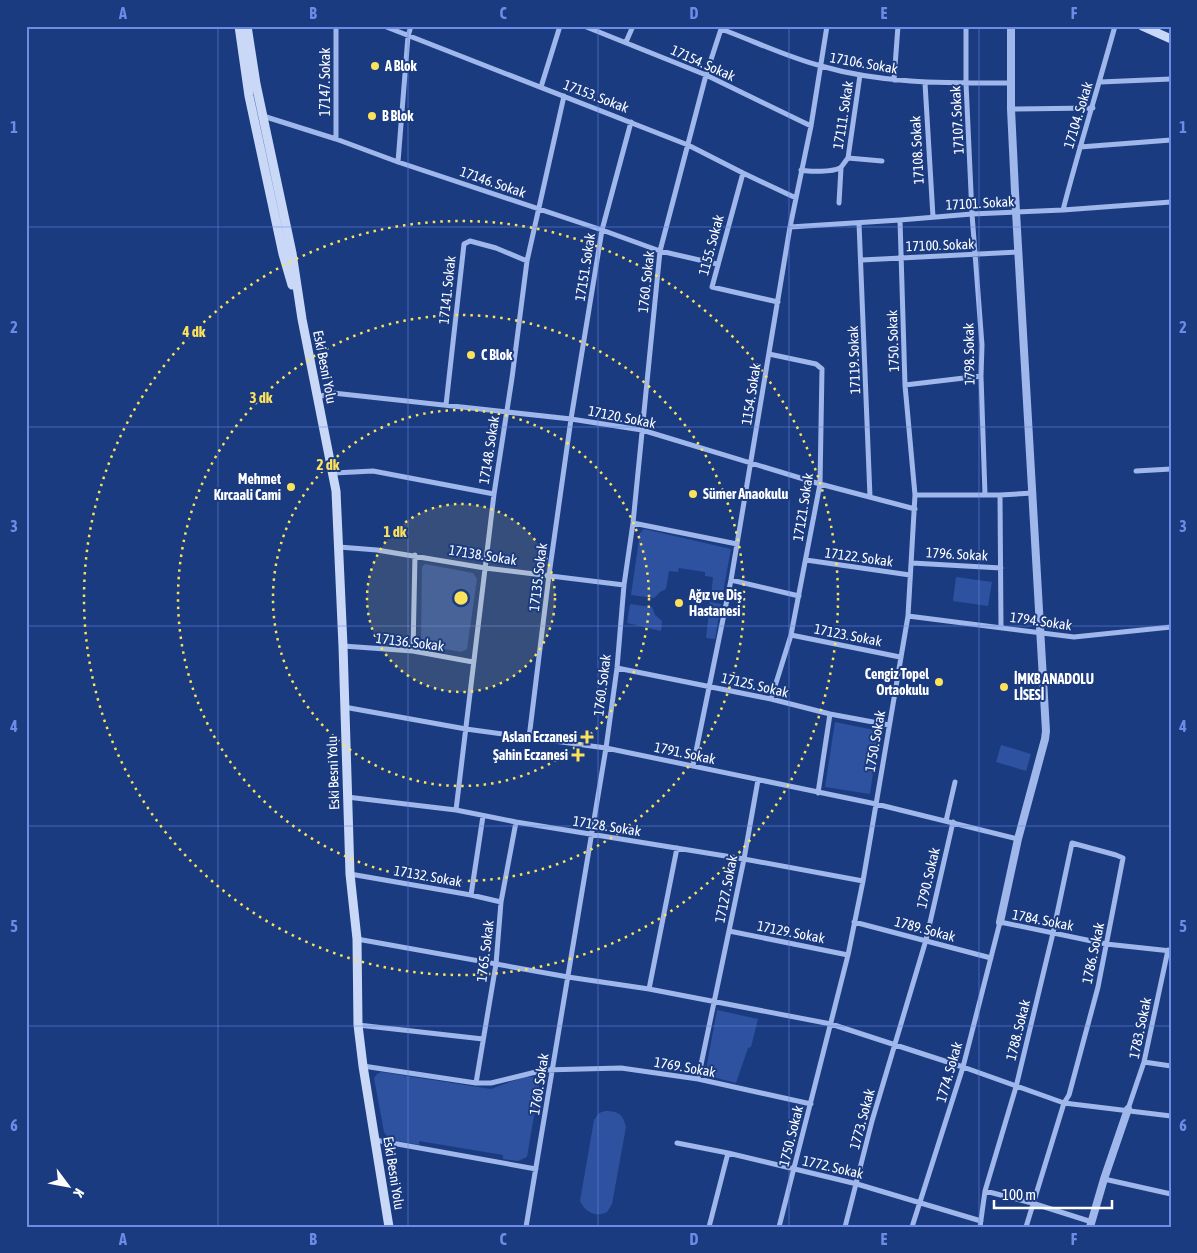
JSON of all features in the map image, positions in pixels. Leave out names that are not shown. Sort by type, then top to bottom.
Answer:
[{"type":"main road","name":"Eski Besni Yolu","points":[[239,26],[247,86],[283,254],[302,319]]},
{"type":"main road","name":"Eski Besni Yolu","points":[[247,26],[252,65],[292,253],[302,319],[334,473],[343,646],[350,874],[357,939],[358,1025],[389,1227]]},
{"type":"main road","points":[[1142,26],[1171,39]]},
{"type":"street","name":"17147. Sokak","points":[[336,26],[336,139]]},
{"type":"street","name":"17153. Sokak","points":[[384,26],[688,144],[796,198]]},
{"type":"street","points":[[398,162],[408,36],[411,26]]},
{"type":"street","points":[[541,87],[560,26]]},
{"type":"street","name":"17154. Sokak","points":[[584,26],[706,75],[811,126]]},
{"type":"street","points":[[626,42],[633,26]]},
{"type":"street","name":"1154. Sokak","points":[[693,766],[752,463],[790,227],[811,126],[827,26]]},
{"type":"street","points":[[894,80],[898,26]]},
{"type":"street","name":"17107. Sokak","points":[[966,26],[966,83],[972,214]]},
{"type":"street","points":[[1000,922],[1018,838],[1045,739],[1046,722],[1016,212],[1010,83],[1010,26]]},
{"type":"street","name":"17104. Sokak","points":[[1063,210],[1115,26]]},
{"type":"street","name":"17106. Sokak","points":[[721,28],[820,66],[860,75],[924,83],[1010,83]]},
{"type":"street","name":"1760. Sokak","points":[[526,1227],[606,748],[633,522],[660,251],[706,75],[721,28]]},
{"type":"street","name":"17111. Sokak","points":[[848,158],[860,75]]},
{"type":"street","points":[[1100,82],[1171,79]]},
{"type":"street","name":"17108. Sokak","points":[[924,83],[932,216]]},
{"type":"street","name":"17148. Sokak","points":[[456,810],[494,494],[507,413],[527,261],[564,96]]},
{"type":"street","points":[[1011,109],[1093,108]]},
{"type":"street","name":"17146. Sokak","points":[[262,116],[336,139],[660,251],[717,264]]},
{"type":"street","name":"17151. Sokak","points":[[571,419],[602,230],[631,122]]},
{"type":"street","points":[[1080,147],[1171,140]]},
{"type":"street","points":[[839,203],[841,168],[848,158],[882,161]]},
{"type":"street","points":[[801,170],[817,171],[841,168]]},
{"type":"street","name":"1155. Sokak","points":[[743,173],[712,287],[778,302]]},
{"type":"street","name":"17101. Sokak","points":[[790,227],[900,220],[932,216],[1063,210],[1171,202]]},
{"type":"street","name":"1798. Sokak","points":[[972,214],[982,345],[981,376],[985,495]]},
{"type":"street","name":"1750. Sokak","points":[[779,1227],[848,955],[863,881],[908,616],[915,494],[905,384],[900,220]]},
{"type":"street","name":"17119. Sokak","points":[[859,223],[862,260],[870,497]]},
{"type":"street","name":"17141. Sokak","points":[[446,406],[464,244],[470,241],[496,248],[527,261]]},
{"type":"street","name":"17100. Sokak","points":[[862,260],[1019,252]]},
{"type":"street","name":"17121. Sokak","points":[[769,354],[816,364],[822,369],[820,484],[791,635],[771,699]]},
{"type":"street","points":[[905,384],[981,376]]},
{"type":"street","name":"17120. Sokak","points":[[317,397],[333,393],[571,419],[642,430],[820,484],[915,509]]},
{"type":"street","name":"17135. Sokak","points":[[530,738],[549,575],[571,419]]},
{"type":"street","points":[[1136,471],[1171,470]]},
{"type":"street","points":[[334,473],[373,471],[494,494]]},
{"type":"street","points":[[915,494],[1000,495],[1033,493]]},
{"type":"street","name":"1796. Sokak","points":[[1000,495],[1001,627]]},
{"type":"street","points":[[633,522],[737,544]]},
{"type":"street","name":"17138. Sokak","points":[[339,547],[415,555],[485,568],[624,585]]},
{"type":"street","points":[[413,651],[415,555]]},
{"type":"street","name":"17122. Sokak","points":[[806,560],[910,576]]},
{"type":"street","name":"1796. Sokak","points":[[912,563],[1002,568]]},
{"type":"street","points":[[730,580],[799,596]]},
{"type":"street","name":"1794. Sokak","points":[[908,616],[1074,637],[1171,627]]},
{"type":"street","name":"17123. Sokak","points":[[791,635],[900,657]]},
{"type":"street","name":"17136. Sokak","points":[[343,646],[413,651],[473,662]]},
{"type":"street","name":"17125. Sokak","points":[[616,668],[710,686],[830,714],[889,725]]},
{"type":"street","name":"1791. Sokak","points":[[344,706],[466,729],[606,748],[876,804],[1018,838]]},
{"type":"street","points":[[818,793],[830,714]]},
{"type":"street","name":"17127. Sokak","points":[[698,1079],[713,1002],[730,931],[758,780]]},
{"type":"street","points":[[946,821],[955,782]]},
{"type":"street","name":"17128. Sokak","points":[[347,797],[456,810],[516,822],[744,859],[863,881]]},
{"type":"street","points":[[471,894],[483,816]]},
{"type":"street","name":"1765. Sokak","points":[[476,1083],[496,964],[501,902],[516,822]]},
{"type":"street","name":"1790. Sokak","points":[[894,1046],[926,940],[953,822]]},
{"type":"street","name":"1788. Sokak","points":[[980,1224],[985,1191],[1016,1087],[1053,933],[1072,843]]},
{"type":"street","name":"1786. Sokak","points":[[1026,1227],[1064,1103],[1069,1095],[1096,996],[1123,858],[1072,843]]},
{"type":"street","points":[[649,989],[677,848]]},
{"type":"street","name":"17132. Sokak","points":[[350,874],[471,894],[501,902]]},
{"type":"street","name":"1789. Sokak","points":[[854,922],[990,958]]},
{"type":"street","name":"1784. Sokak","points":[[1000,922],[1106,944],[1169,950]]},
{"type":"street","name":"1774. Sokak","points":[[912,1227],[963,1067],[1000,922]]},
{"type":"street","name":"17129. Sokak","points":[[730,931],[848,955]]},
{"type":"street","points":[[357,939],[568,977],[649,989],[831,1024],[963,1067],[1064,1103],[1128,1109],[1171,1116]]},
{"type":"street","name":"1783. Sokak","points":[[1128,1109],[1144,1062],[1169,950]]},
{"type":"street","points":[[358,1025],[483,1039]]},
{"type":"street","name":"1773. Sokak","points":[[845,1227],[872,1120],[894,1046]]},
{"type":"street","points":[[1144,1062],[1171,1066]]},
{"type":"street","name":"1769. Sokak","points":[[363,1066],[476,1083],[491,1083],[514,1076],[553,1069],[621,1068],[698,1079],[811,1104]]},
{"type":"street","points":[[985,1191],[1032,1203],[1091,1224],[1128,1109]]},
{"type":"street","points":[[375,1140],[536,1169]]},
{"type":"street","name":"1772. Sokak","points":[[678,1143],[857,1184],[920,1202],[980,1224]]},
{"type":"street","points":[[709,1227],[728,1153]]},
{"type":"street","points":[[1104,1179],[1171,1194]]},
{"type":"shaded area","points":[[644,529],[731,549],[722,598],[711,596],[713,577],[705,576],[705,572],[679,568],[678,572],[669,571],[666,589],[654,598],[631,595],[640,533]]},
{"type":"shaded area","points":[[425,564],[473,573],[477,579],[467,649],[461,652],[421,643],[422,567]]},
{"type":"shaded area","points":[[956,577],[992,582],[988,606],[953,601]]},
{"type":"shaded area","points":[[710,602],[721,604],[715,639],[706,638]]},
{"type":"shaded area","points":[[630,604],[652,607],[655,615],[662,621],[661,631],[627,623]]},
{"type":"shaded area","points":[[835,722],[879,731],[870,794],[825,787]]},
{"type":"shaded area","points":[[1001,745],[1031,754],[1026,771],[996,762]]},
{"type":"shaded area","points":[[717,1010],[758,1019],[751,1047],[748,1048],[736,1083],[705,1075]]},
{"type":"shaded area","points":[[381,1072],[491,1089],[524,1077],[533,1077],[540,1080],[527,1157],[518,1161],[503,1159],[503,1155],[419,1141],[419,1145],[389,1139],[384,1132],[374,1078]]},
{"type":"shaded area","points":[[605,1111],[619,1114],[626,1127],[612,1204],[607,1212],[595,1214],[588,1211],[580,1201],[594,1120],[599,1113]]},
{"type":"place","name":"A Blok","points":[[375,66]]},
{"type":"place","name":"B Blok","points":[[372,116]]},
{"type":"place","name":"C Blok","points":[[471,355]]},
{"type":"place","name":"Mehmet Kırcaali Cami","points":[[291,487]]},
{"type":"place","name":"Sümer Anaokulu","points":[[693,494]]},
{"type":"place","name":"Ağız ve Diş Hastanesi","points":[[679,603]]},
{"type":"place","name":"Cengiz Topel Ortaokulu","points":[[939,682]]},
{"type":"place","name":"İMKB ANADOLU LİSESİ","points":[[1004,687]]},
{"type":"place","name":"Aslan Eczanesi","points":[[587,737]]},
{"type":"place","name":"Şahin Eczanesi","points":[[578,755]]}]
